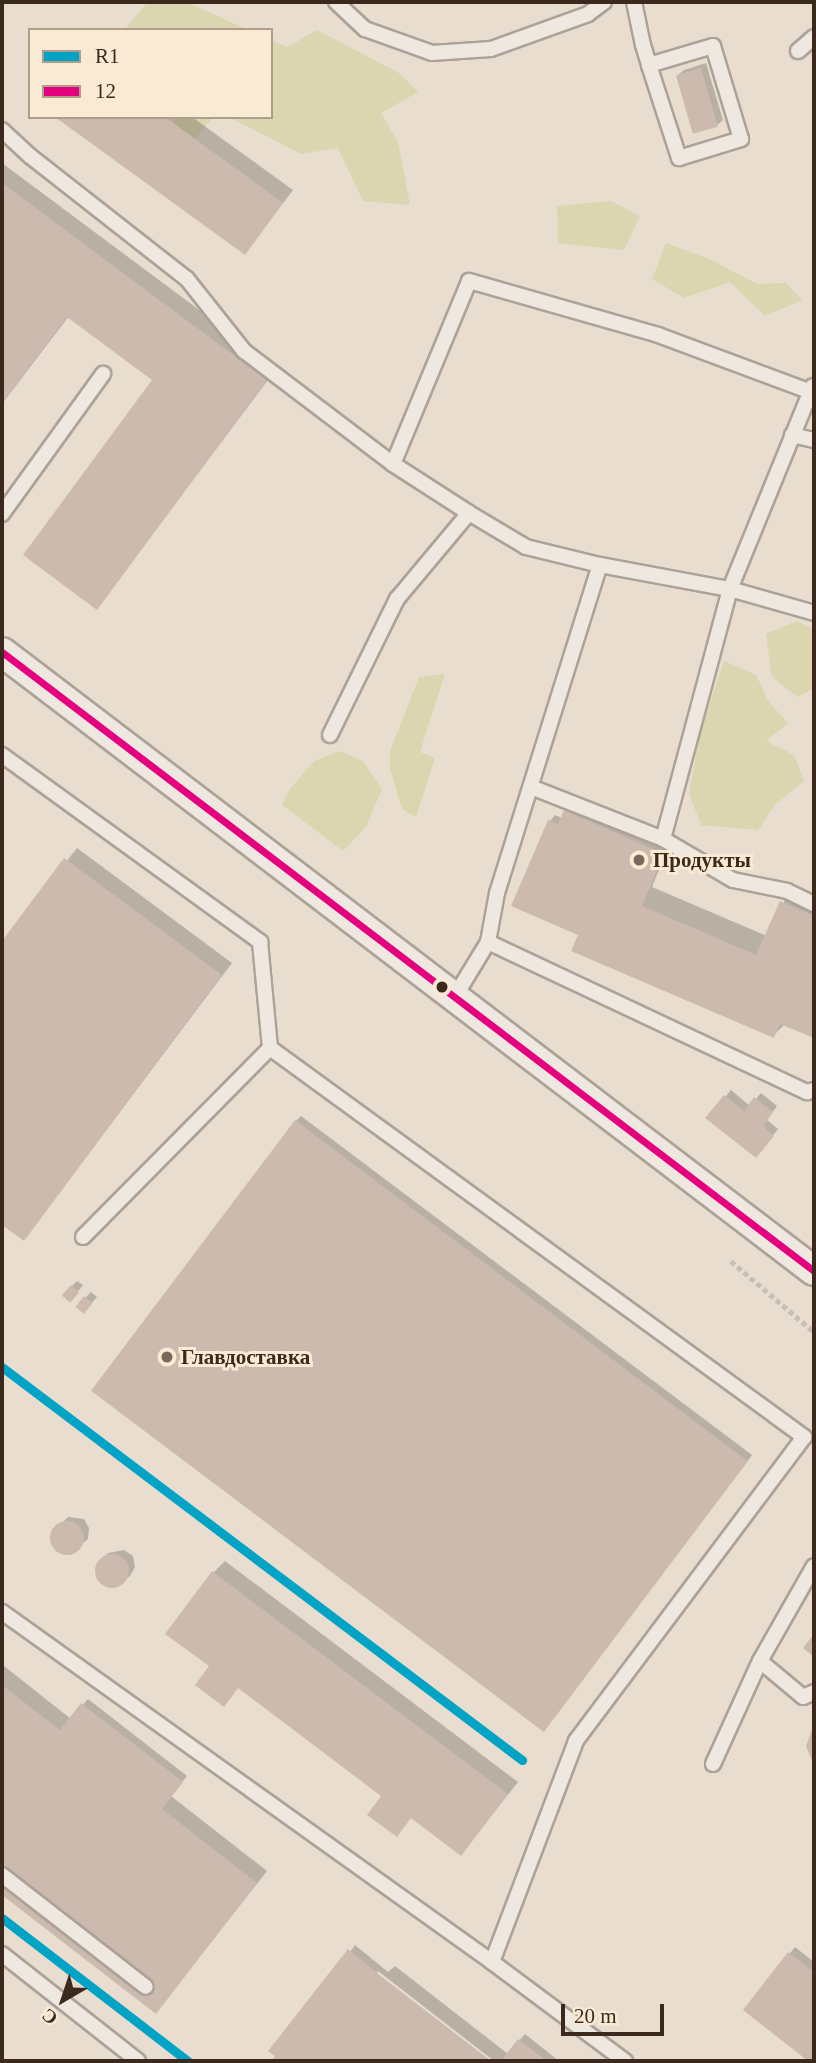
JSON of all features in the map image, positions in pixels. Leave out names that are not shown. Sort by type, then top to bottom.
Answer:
[{"type":"street","points":[[2,652],[814,1271]]},
{"type":"lane","points":[[336,2],[365,29],[432,53],[491,49],[588,14],[604,2]]},
{"type":"lane","points":[[634,2],[649,65],[679,158],[741,139],[713,46],[649,65]]},
{"type":"lane","points":[[798,51],[814,37]]},
{"type":"lane","points":[[2,130],[30,156],[187,279],[244,351],[393,464],[526,547],[600,565],[730,589],[814,613]]},
{"type":"lane","points":[[393,464],[469,281],[658,335],[812,388],[730,589],[663,839]]},
{"type":"lane","points":[[2,514],[103,374]]},
{"type":"lane","points":[[792,435],[814,440]]},
{"type":"lane","points":[[330,735],[397,599],[469,513]]},
{"type":"lane","points":[[454,998],[488,942],[497,893],[600,565]]},
{"type":"lane","points":[[2,755],[260,942],[270,1048],[804,1437],[576,1741],[492,1962]]},
{"type":"lane","points":[[531,788],[663,839],[733,880],[787,891],[814,904]]},
{"type":"lane","points":[[488,942],[807,1092],[814,1090]]},
{"type":"lane","points":[[83,1237],[270,1048]]},
{"type":"lane","points":[[713,1764],[760,1661],[814,1566]]},
{"type":"lane","points":[[2,1612],[492,1962],[625,2061]]},
{"type":"lane","points":[[760,1661],[803,1697],[814,1692]]},
{"type":"lane","points":[[2,1875],[146,1987]]},
{"type":"lane","points":[[2,1954],[138,2061]]},
{"type":"path","points":[[731,1261],[814,1332]]},
{"type":"shaded area","points":[[148,2],[187,2],[244,28],[126,28]]},
{"type":"shaded area","points":[[317,30],[399,73],[418,92],[381,113],[398,142],[410,205],[363,201],[338,148],[301,154],[233,119],[273,119],[273,41],[287,47]]},
{"type":"shaded area","points":[[174,119],[211,119],[195,139],[172,123]]},
{"type":"shaded area","points":[[611,201],[640,216],[624,250],[558,243],[557,206]]},
{"type":"shaded area","points":[[666,243],[709,259],[757,284],[786,283],[802,300],[765,316],[730,282],[684,298],[652,279]]},
{"type":"shaded area","points":[[797,621],[814,629],[814,688],[798,697],[772,677],[766,634]]},
{"type":"shaded area","points":[[724,661],[756,675],[769,702],[788,723],[766,741],[794,755],[804,781],[775,805],[758,830],[701,825],[689,793],[701,730]]},
{"type":"shaded area","points":[[445,674],[420,752],[435,758],[416,817],[402,809],[390,769],[390,751],[419,677]]},
{"type":"shaded area","points":[[340,751],[363,761],[382,789],[366,827],[343,851],[282,805],[290,789],[314,761]]},
{"type":"building","points":[[701,68],[718,127],[693,134],[676,75]]},
{"type":"building","points":[[58,119],[168,119],[283,203],[245,255]]},
{"type":"building","points":[[2,183],[267,380],[97,610],[23,555],[152,380],[67,317],[2,403]]},
{"type":"building","points":[[564,810],[664,854],[642,906],[756,955],[780,901],[814,916],[814,1038],[780,1024],[774,1038],[571,951],[578,935],[511,906],[548,820],[558,824]]},
{"type":"building","points":[[64,858],[222,975],[24,1241],[2,1225],[2,941]]},
{"type":"building","points":[[724,1095],[744,1111],[754,1097],[773,1112],[763,1126],[774,1136],[756,1158],[705,1118]]},
{"type":"building","points":[[295,1120],[748,1461],[544,1732],[91,1391]]},
{"type":"building","points":[[71,1285],[79,1292],[70,1303],[62,1296]]},
{"type":"building","points":[[84,1296],[93,1303],[84,1314],[75,1307]]},
{"type":"building","points":[[67,1521],[79,1526],[84,1538],[79,1550],[67,1555],[55,1550],[50,1538],[55,1526]]},
{"type":"building","points":[[112,1554],[124,1559],[129,1571],[124,1583],[112,1588],[100,1583],[95,1571],[100,1559]]},
{"type":"building","points":[[212,1571],[508,1794],[461,1856],[411,1818],[397,1837],[367,1815],[381,1796],[238,1688],[224,1707],[195,1685],[209,1666],[165,1634]]},
{"type":"building","points":[[814,1634],[814,1657],[803,1648]]},
{"type":"building","points":[[2,1685],[60,1730],[81,1703],[183,1782],[162,1809],[257,1883],[156,2014],[2,1895]]},
{"type":"building","points":[[814,1724],[814,1765],[806,1746]]},
{"type":"building","points":[[348,1949],[491,2061],[271,2061],[275,2056],[268,2051]]},
{"type":"building","points":[[788,1952],[814,1972],[814,2061],[808,2061],[743,2010]]},
{"type":"building","points":[[518,2039],[547,2061],[501,2061]]},
{"type":"transit line","name":"12","points":[[2,652],[814,1271]]},
{"type":"transit line","name":"R1","points":[[2,1367],[522,1760]]},
{"type":"transit line","name":"R1","points":[[2,1918],[188,2061]]},
{"type":"place","name":"Продукты","points":[[639,860]]},
{"type":"place","name":"Главдоставка","points":[[167,1357]]}]
